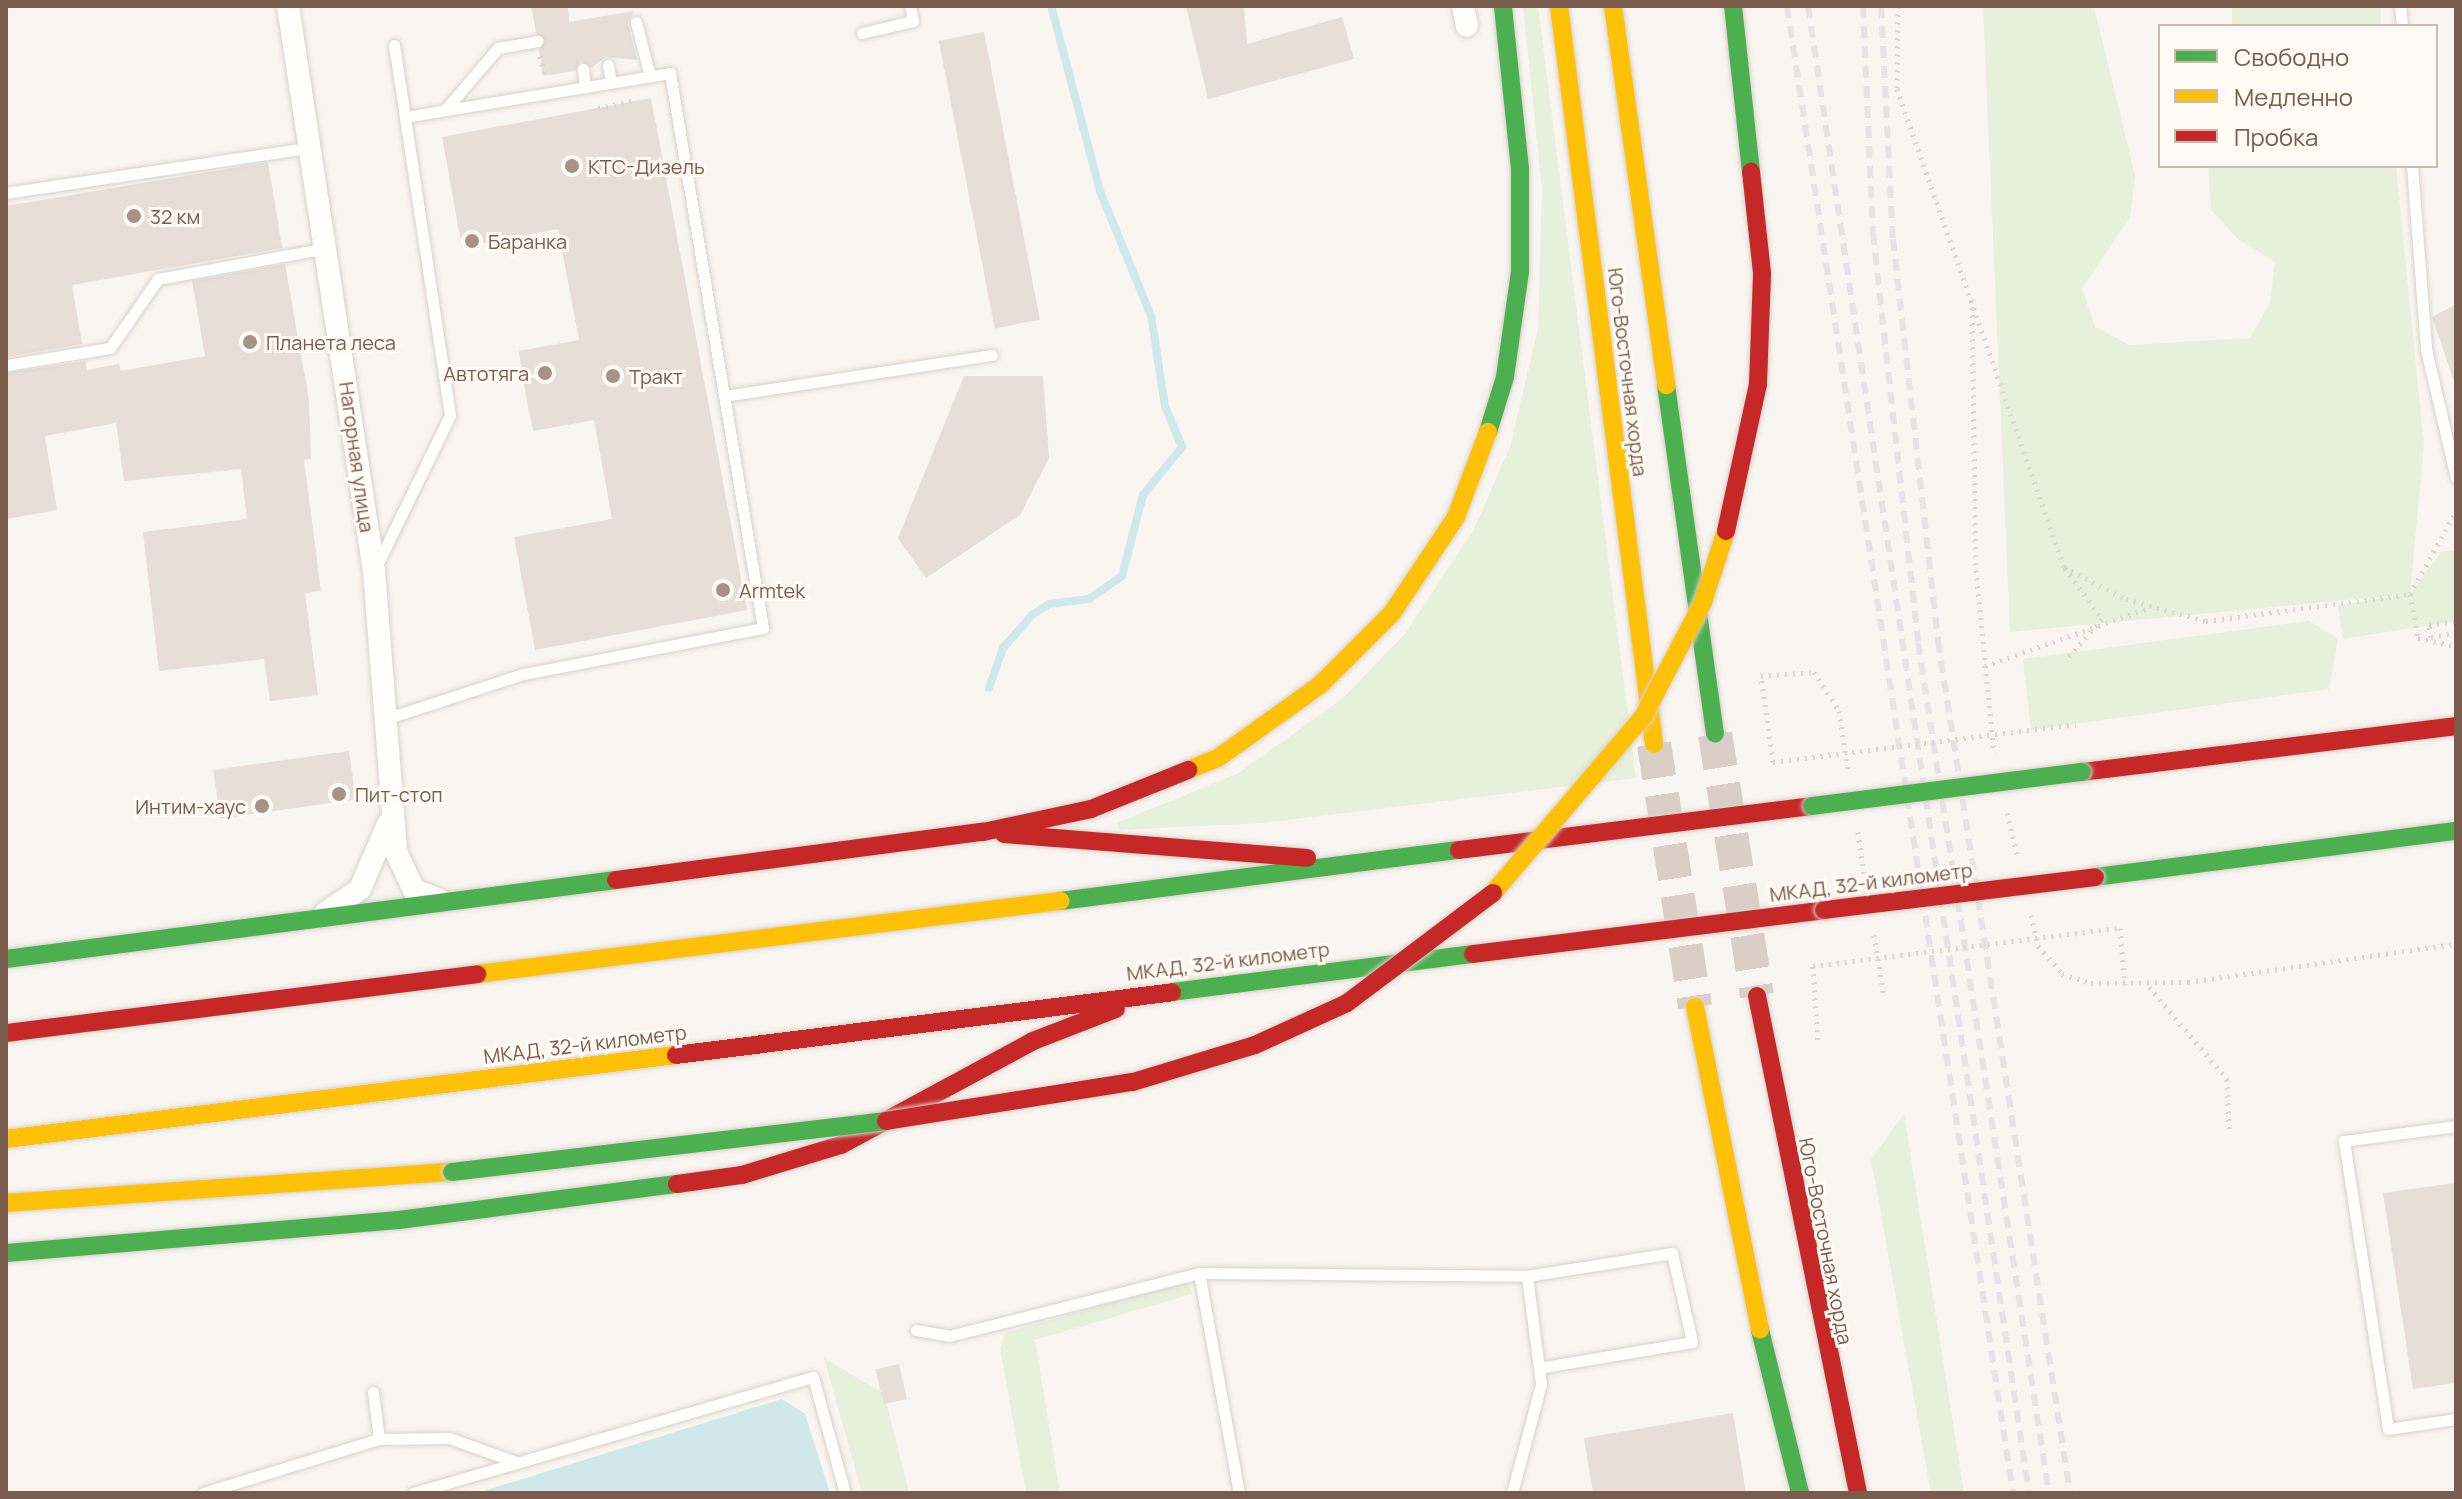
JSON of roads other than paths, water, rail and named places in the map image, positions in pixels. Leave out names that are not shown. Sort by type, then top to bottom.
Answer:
[{"type":"main road","points":[[6,959],[983,832],[1091,809],[1218,758],[1281,718],[1359,650],[1429,562],[1478,466],[1515,325],[1522,223],[1503,6]]},
{"type":"main road","name":"Юго-Восточная хорда","points":[[1559,6],[1654,744]]},
{"type":"main road","name":"Юго-Восточная хорда","points":[[1613,6],[1715,734]]},
{"type":"main road","points":[[6,1203],[452,1172],[996,1108],[1133,1082],[1255,1045],[1347,1003],[1493,894],[1573,809],[1643,717],[1703,602],[1735,505],[1758,384],[1762,273],[1733,6]]},
{"type":"main road","points":[[6,1033],[2456,726]]},
{"type":"main road","name":"МКАД, 32-й километр","points":[[6,1139],[2456,831]]},
{"type":"main road","points":[[983,832],[1377,863]]},
{"type":"main road","points":[[6,1253],[429,1217],[742,1175],[841,1145],[1033,1041],[1176,990]]},
{"type":"main road","name":"Юго-Восточная хорда","points":[[1757,996],[1858,1493]]},
{"type":"main road","points":[[1695,1007],[1746,1274],[1800,1493]]},
{"type":"street","name":"Нагорная улица","points":[[288,6],[312,146],[374,571],[388,718],[391,816],[408,882],[424,897],[442,900]]},
{"type":"street","name":"Нагорная улица","points":[[320,916],[360,889],[391,816]]},
{"type":"lane","points":[[862,33],[913,21],[910,6]]},
{"type":"lane","points":[[636,22],[650,76]]},
{"type":"lane","points":[[374,571],[450,415],[394,45]]},
{"type":"lane","points":[[445,110],[498,48],[538,46]]},
{"type":"lane","points":[[608,65],[611,82]]},
{"type":"lane","points":[[583,69],[585,87]]},
{"type":"lane","points":[[388,718],[523,674],[763,628],[670,73],[405,117]]},
{"type":"lane","points":[[6,193],[312,146]]},
{"type":"lane","points":[[2412,168],[2426,349],[2456,478]]},
{"type":"lane","points":[[7,365],[110,348],[158,279],[327,248]]},
{"type":"lane","points":[[724,396],[992,355]]},
{"type":"lane","points":[[2456,1126],[2344,1141],[2388,1429],[2456,1419]]},
{"type":"lane","points":[[916,1330],[949,1336],[1199,1273],[1527,1276],[1672,1253],[1692,1342],[1539,1368]]},
{"type":"lane","points":[[1199,1273],[1239,1493]]},
{"type":"lane","points":[[1512,1493],[1539,1368],[1527,1276]]},
{"type":"lane","points":[[413,1493],[813,1377],[845,1493]]},
{"type":"lane","points":[[373,1392],[379,1439]]},
{"type":"lane","points":[[203,1493],[379,1439],[449,1438],[517,1462]]},
{"type":"water","points":[[782,1399],[805,1414],[830,1493],[477,1493]]},
{"type":"waterway","points":[[989,688],[1003,648],[1032,615],[1049,604],[1089,599],[1122,576],[1143,495],[1182,447],[1165,406],[1151,316],[1100,191],[1051,6]]},
{"type":"tunnel","points":[[1715,734],[1757,996]]},
{"type":"tunnel","points":[[1654,744],[1695,1007]]},
{"type":"railway","points":[[1787,6],[2013,1493]]},
{"type":"railway","points":[[1808,6],[2029,1493]]},
{"type":"railway","points":[[1863,6],[1873,233],[1918,643],[2049,1493]]},
{"type":"railway","points":[[1881,6],[1893,239],[1938,641],[2070,1493]]},
{"type":"place","name":"КТС-Дизель","points":[[572,166]]},
{"type":"place","name":"32 км","points":[[134,216]]},
{"type":"place","name":"Баранка","points":[[472,241]]},
{"type":"place","name":"Планета леса","points":[[250,342]]},
{"type":"place","name":"Автотяга","points":[[545,373]]},
{"type":"place","name":"Тракт","points":[[613,376]]},
{"type":"place","name":"Armtek","points":[[723,590]]},
{"type":"place","name":"Пит-стоп","points":[[339,794]]},
{"type":"place","name":"Интим-хаус","points":[[262,806]]}]
